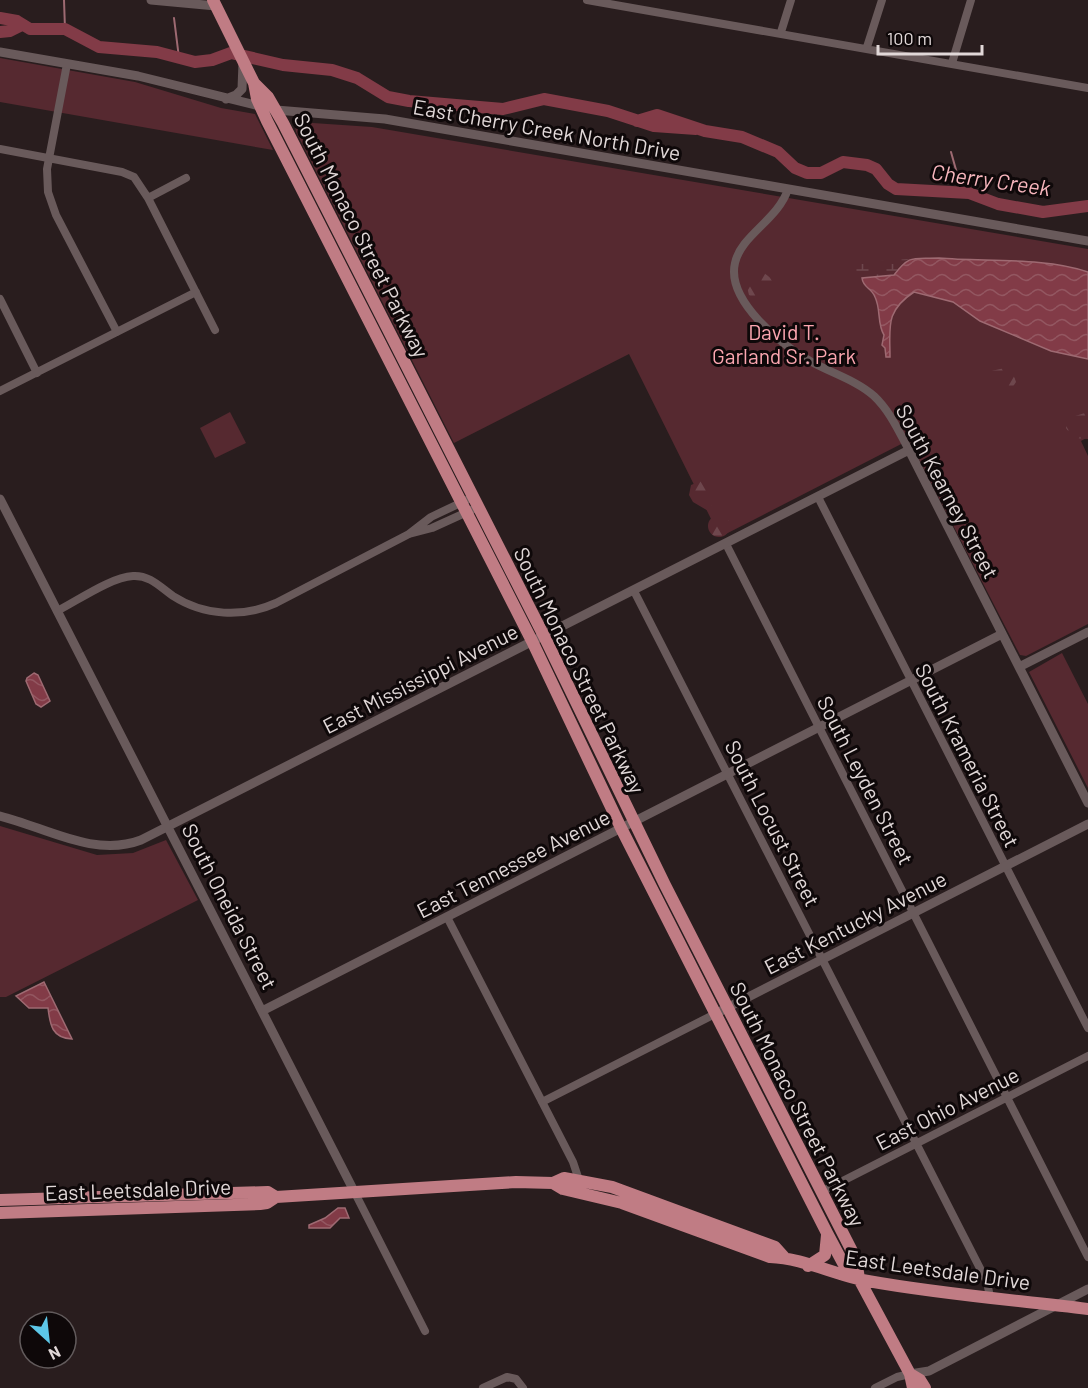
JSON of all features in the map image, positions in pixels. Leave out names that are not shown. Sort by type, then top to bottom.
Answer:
[{"type":"main road","name":"South Monaco Street Parkway","points":[[214,3],[243,59],[249,82],[260,107],[532,641],[621,828],[827,1233],[843,1263],[859,1279],[910,1374],[913,1388]]},
{"type":"main road","name":"South Monaco Street Parkway","points":[[249,82],[268,97],[276,110],[476,502],[544,636],[633,822],[858,1262],[859,1279]]},
{"type":"main road","name":"East Leetsdale Drive","points":[[0,1213],[260,1204],[267,1203],[276,1197],[516,1182],[553,1183],[564,1178],[612,1187],[775,1247],[784,1257]]},
{"type":"main road","name":"East Leetsdale Drive","points":[[553,1183],[563,1189],[622,1203],[770,1257],[784,1257],[808,1266],[859,1279],[1088,1309]]},
{"type":"main road","name":"East Leetsdale Drive","points":[[0,1200],[268,1192],[276,1197]]},
{"type":"main road","points":[[808,1266],[825,1255],[828,1245],[827,1233]]},
{"type":"main road","name":"South Monaco Street Parkway","points":[[910,1374],[921,1381],[925,1388]]},
{"type":"street","points":[[151,0],[214,3]]},
{"type":"street","points":[[587,0],[867,47],[1088,88]]},
{"type":"street","points":[[632,0],[636,9]]},
{"type":"street","points":[[781,33],[791,0]]},
{"type":"street","points":[[867,47],[882,0]]},
{"type":"street","points":[[952,63],[971,0]]},
{"type":"street","name":"East Cherry Creek North Drive","points":[[0,52],[138,76],[223,99],[276,110],[385,119],[1088,241]]},
{"type":"street","points":[[67,64],[46,180],[51,204],[117,332]]},
{"type":"street","points":[[223,99],[238,93],[249,82]]},
{"type":"street","points":[[0,149],[131,175],[148,198],[215,330]]},
{"type":"street","points":[[148,198],[186,178]]},
{"type":"street","name":"South Kearney Street","points":[[788,189],[775,214],[748,242],[736,260],[734,273],[742,298],[763,324],[795,351],[875,397],[887,412],[909,450],[1088,803]]},
{"type":"street","points":[[0,392],[196,292]]},
{"type":"street","points":[[0,299],[37,373]]},
{"type":"street","name":"East Mississippi Avenue","points":[[0,816],[98,845],[135,842],[909,450]]},
{"type":"street","name":"South Krameria Street","points":[[818,497],[1088,1028]]},
{"type":"street","name":"South Oneida Street","points":[[0,499],[264,1010],[425,1331]]},
{"type":"street","points":[[57,611],[119,579],[132,576],[152,580],[177,598],[200,608],[227,613],[254,610],[276,603],[409,534],[423,521],[476,502]]},
{"type":"street","points":[[409,534],[428,530],[463,507],[476,502]]},
{"type":"street","name":"South Leyden Street","points":[[726,544],[1088,1257]]},
{"type":"street","name":"South Locust Street","points":[[634,591],[987,1282],[990,1297]]},
{"type":"street","points":[[1019,667],[1088,632]]},
{"type":"street","name":"East Tennessee Avenue","points":[[264,1010],[1002,634]]},
{"type":"street","name":"East Kentucky Avenue","points":[[542,1102],[1088,824]]},
{"type":"street","points":[[447,917],[573,1162],[579,1180]]},
{"type":"street","name":"East Ohio Avenue","points":[[821,1192],[1088,1056]]},
{"type":"street","points":[[875,1388],[897,1377],[929,1371],[1088,1289]]},
{"type":"street","points":[[483,1388],[507,1377],[516,1379],[523,1388]]},
{"type":"green space","points":[[0,58],[135,82],[221,108],[255,114],[273,150],[0,102]]},
{"type":"green space","name":"David T. Garland Sr. Park","points":[[298,122],[372,127],[1088,249],[1088,437],[1081,441],[1088,456],[1088,624],[1026,656],[1020,655],[909,440],[720,537],[629,354],[454,443],[296,132],[295,127]]},
{"type":"green space","points":[[909,259],[901,263],[894,275],[863,278],[852,271],[841,270],[850,263]]},
{"type":"green space","points":[[754,270],[764,273],[772,280],[775,289],[771,299],[760,302],[749,295],[744,275]]},
{"type":"green space","points":[[987,357],[991,371],[1005,368],[1014,376],[1016,382],[1012,388],[989,381],[977,364]]},
{"type":"green space","points":[[230,412],[246,443],[215,458],[200,428]]},
{"type":"green space","points":[[1088,412],[1088,439],[1073,438],[1066,428],[1069,418]]},
{"type":"green space","points":[[701,481],[706,483],[713,510],[710,512],[693,502],[689,495],[691,485]]},
{"type":"green space","points":[[719,515],[727,518],[730,526],[727,534],[719,537],[711,534],[708,526],[711,518]]},
{"type":"green space","points":[[1062,653],[1088,704],[1088,788],[1029,672]]},
{"type":"green space","points":[[0,826],[97,855],[133,853],[166,840],[198,900],[6,997],[0,997]]},
{"type":"water","points":[[913,259],[1034,262],[1071,267],[1088,272],[1088,359],[1051,351],[980,321],[953,302],[914,292],[898,306],[894,313],[890,328],[890,357],[886,357],[885,348],[882,345],[884,335],[880,326],[877,302],[862,278],[894,275],[904,264]]},
{"type":"water","points":[[34,673],[38,675],[50,701],[41,707],[36,704],[26,681]]},
{"type":"water","points":[[44,982],[72,1039],[60,1036],[53,1030],[48,1008],[29,1008],[16,996]]},
{"type":"water","points":[[338,1208],[345,1208],[349,1218],[340,1218],[330,1228],[309,1228],[309,1225],[325,1218]]},
{"type":"waterway","points":[[64,0],[65,29]]},
{"type":"waterway","name":"Cherry Creek","points":[[0,18],[17,21],[30,29],[65,29],[99,47],[157,52],[195,62],[212,60],[231,53],[283,65],[332,70],[357,78],[388,97],[409,101],[503,109],[544,99],[608,111],[654,126],[696,129]]},
{"type":"waterway","points":[[174,18],[179,58]]},
{"type":"waterway","name":"Cherry Creek","points":[[0,32],[10,31],[22,25]]},
{"type":"waterway","name":"Cherry Creek","points":[[637,121],[657,115],[705,131],[742,137],[778,152],[795,168],[807,173],[821,173],[843,162],[867,165],[876,169],[888,184],[896,189],[969,193],[998,204],[1043,212],[1088,206]]},
{"type":"waterway","points":[[951,152],[958,177],[959,191]]}]
